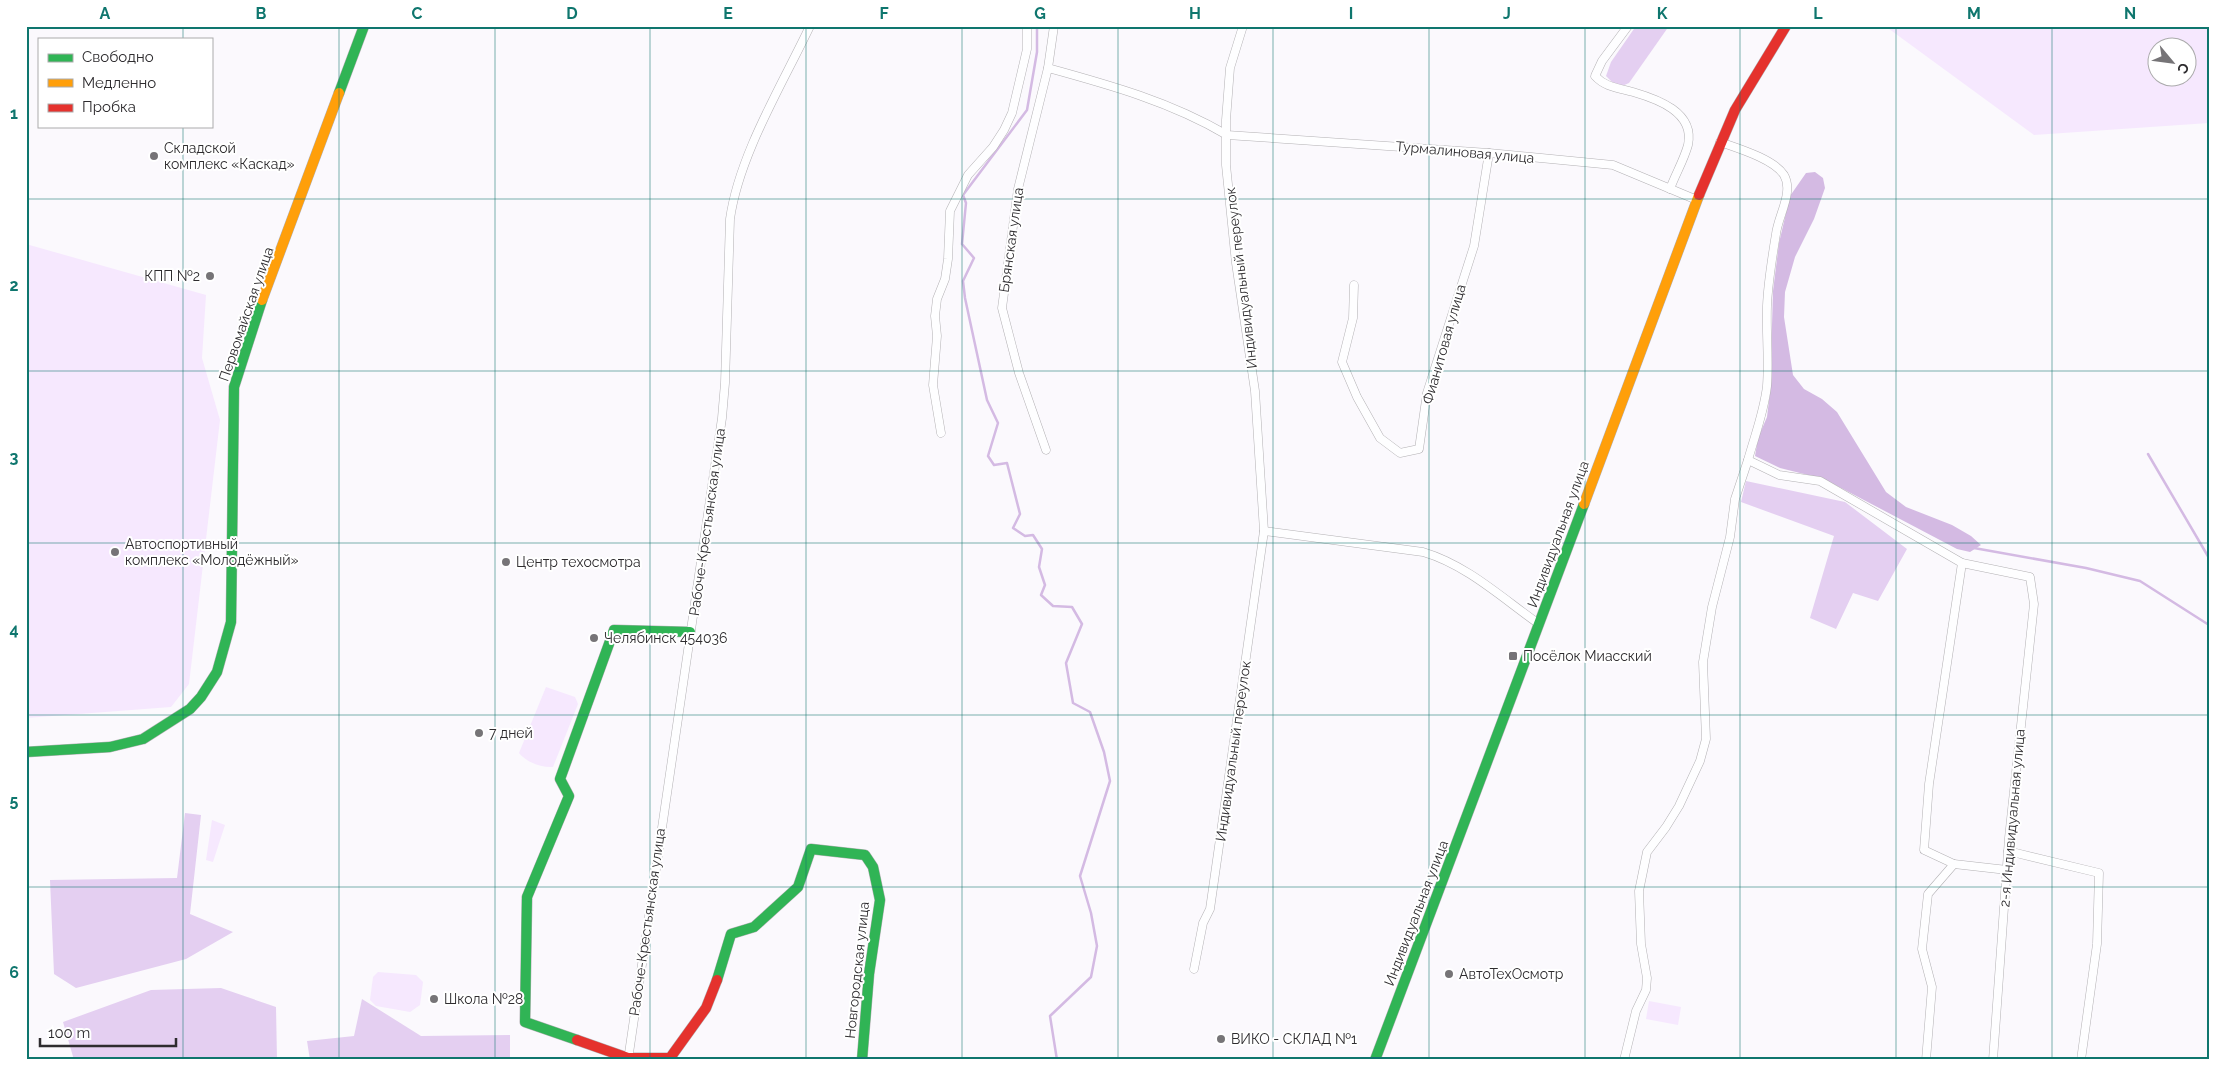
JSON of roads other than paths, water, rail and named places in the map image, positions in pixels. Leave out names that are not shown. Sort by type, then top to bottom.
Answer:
[{"type":"street","name":"Первомайская улица","points":[[26,752],[108,746],[138,741],[189,710],[206,694],[219,668],[228,640],[231,622],[234,387],[261,303],[364,26]]},
{"type":"street","name":"Рабоче-Крестьянская улица","points":[[628,1059],[724,401],[730,219],[734,192],[743,165],[810,26]]},
{"type":"street","points":[[940,433],[933,385],[937,336],[935,316],[937,299],[946,279],[950,211],[968,175],[993,147],[1012,113],[1027,50],[1027,26]]},
{"type":"street","name":"Брянская улица","points":[[1046,450],[1019,373],[1002,308],[1018,190],[1048,68],[1054,26]]},
{"type":"street","name":"Индивидуальный переулок","points":[[1194,968],[1203,922],[1210,909],[1264,531],[1255,391],[1236,263],[1226,165],[1230,68],[1243,26]]},
{"type":"street","points":[[1628,26],[1602,61],[1594,76],[1603,84],[1658,99],[1678,113],[1688,128],[1688,145],[1670,188]]},
{"type":"street","name":"Индивидуальная улица","points":[[1376,1060],[1697,200],[1735,110],[1786,26]]},
{"type":"street","points":[[1048,68],[1122,88],[1195,116],[1227,134]]},
{"type":"street","name":"Турмалиновая улица","points":[[1227,134],[1488,153],[1613,165],[1697,200]]},
{"type":"street","points":[[1624,1060],[1636,1011],[1646,990],[1647,978],[1641,944],[1639,891],[1647,852],[1679,806],[1700,761],[1706,739],[1702,662],[1712,607],[1730,537],[1735,499],[1762,414],[1767,386],[1767,306],[1770,274],[1776,228],[1784,205],[1787,185],[1784,174],[1768,162],[1720,142]]},
{"type":"street","name":"Фианитовая улица","points":[[1354,285],[1353,318],[1342,362],[1357,397],[1380,438],[1400,454],[1419,449],[1427,393],[1474,246],[1488,153]]},
{"type":"street","points":[[1748,460],[1779,474],[1820,481],[1962,563],[1928,784],[1924,850],[1954,864],[2007,870]]},
{"type":"street","points":[[1264,531],[1423,552],[1437,556],[1468,572],[1539,624]]},
{"type":"street","name":"2-я Индивидуальная улица","points":[[1962,563],[2030,577],[2034,604],[2008,851],[1993,1060]]},
{"type":"street","points":[[628,1059],[525,1022],[527,897],[569,796],[560,779],[614,630],[690,632]]},
{"type":"street","name":"Новгородская улица","points":[[628,1059],[670,1058],[706,1008],[731,934],[754,927],[798,887],[810,850],[864,855],[873,867],[880,900],[869,974],[862,1060]]},
{"type":"street","points":[[2008,851],[2099,873],[2097,944],[2081,1060]]},
{"type":"street","points":[[1926,1060],[1932,987],[1922,949],[1928,894],[1954,864]]},
{"type":"waterway","points":[[1037,26],[1037,52],[1027,110],[963,195],[966,203],[962,244],[974,258],[963,281],[965,298],[987,400],[998,423],[988,456],[994,465],[1007,463],[1020,514],[1013,528],[1025,536],[1033,535],[1042,549],[1039,567],[1045,585],[1041,595],[1053,606],[1072,607],[1082,624],[1066,663],[1073,703],[1090,712],[1104,752],[1110,781],[1080,876],[1091,913],[1097,946],[1091,977],[1050,1016],[1057,1060]]},
{"type":"waterway","points":[[2148,454],[2209,558]]},
{"type":"waterway","points":[[1974,548],[2086,568],[2140,581],[2209,625]]},
{"type":"place","name":"Складской комплекс «Каскад»","points":[[154,156]]},
{"type":"place","name":"КПП №2","points":[[210,276]]},
{"type":"place","name":"Автоспортивный комплекс «Молодёжный»","points":[[115,552]]},
{"type":"place","name":"Центр техосмотра","points":[[506,562]]},
{"type":"place","name":"Челябинск 454036","points":[[594,638]]},
{"type":"place","name":"Посёлок Миасский","points":[[1513,656]]},
{"type":"place","name":"7 дней","points":[[479,733]]},
{"type":"place","name":"АвтоТехОсмотр","points":[[1449,974]]},
{"type":"place","name":"Школа №28","points":[[434,999]]},
{"type":"place","name":"ВИКО - СКЛАД №1","points":[[1221,1039]]}]
